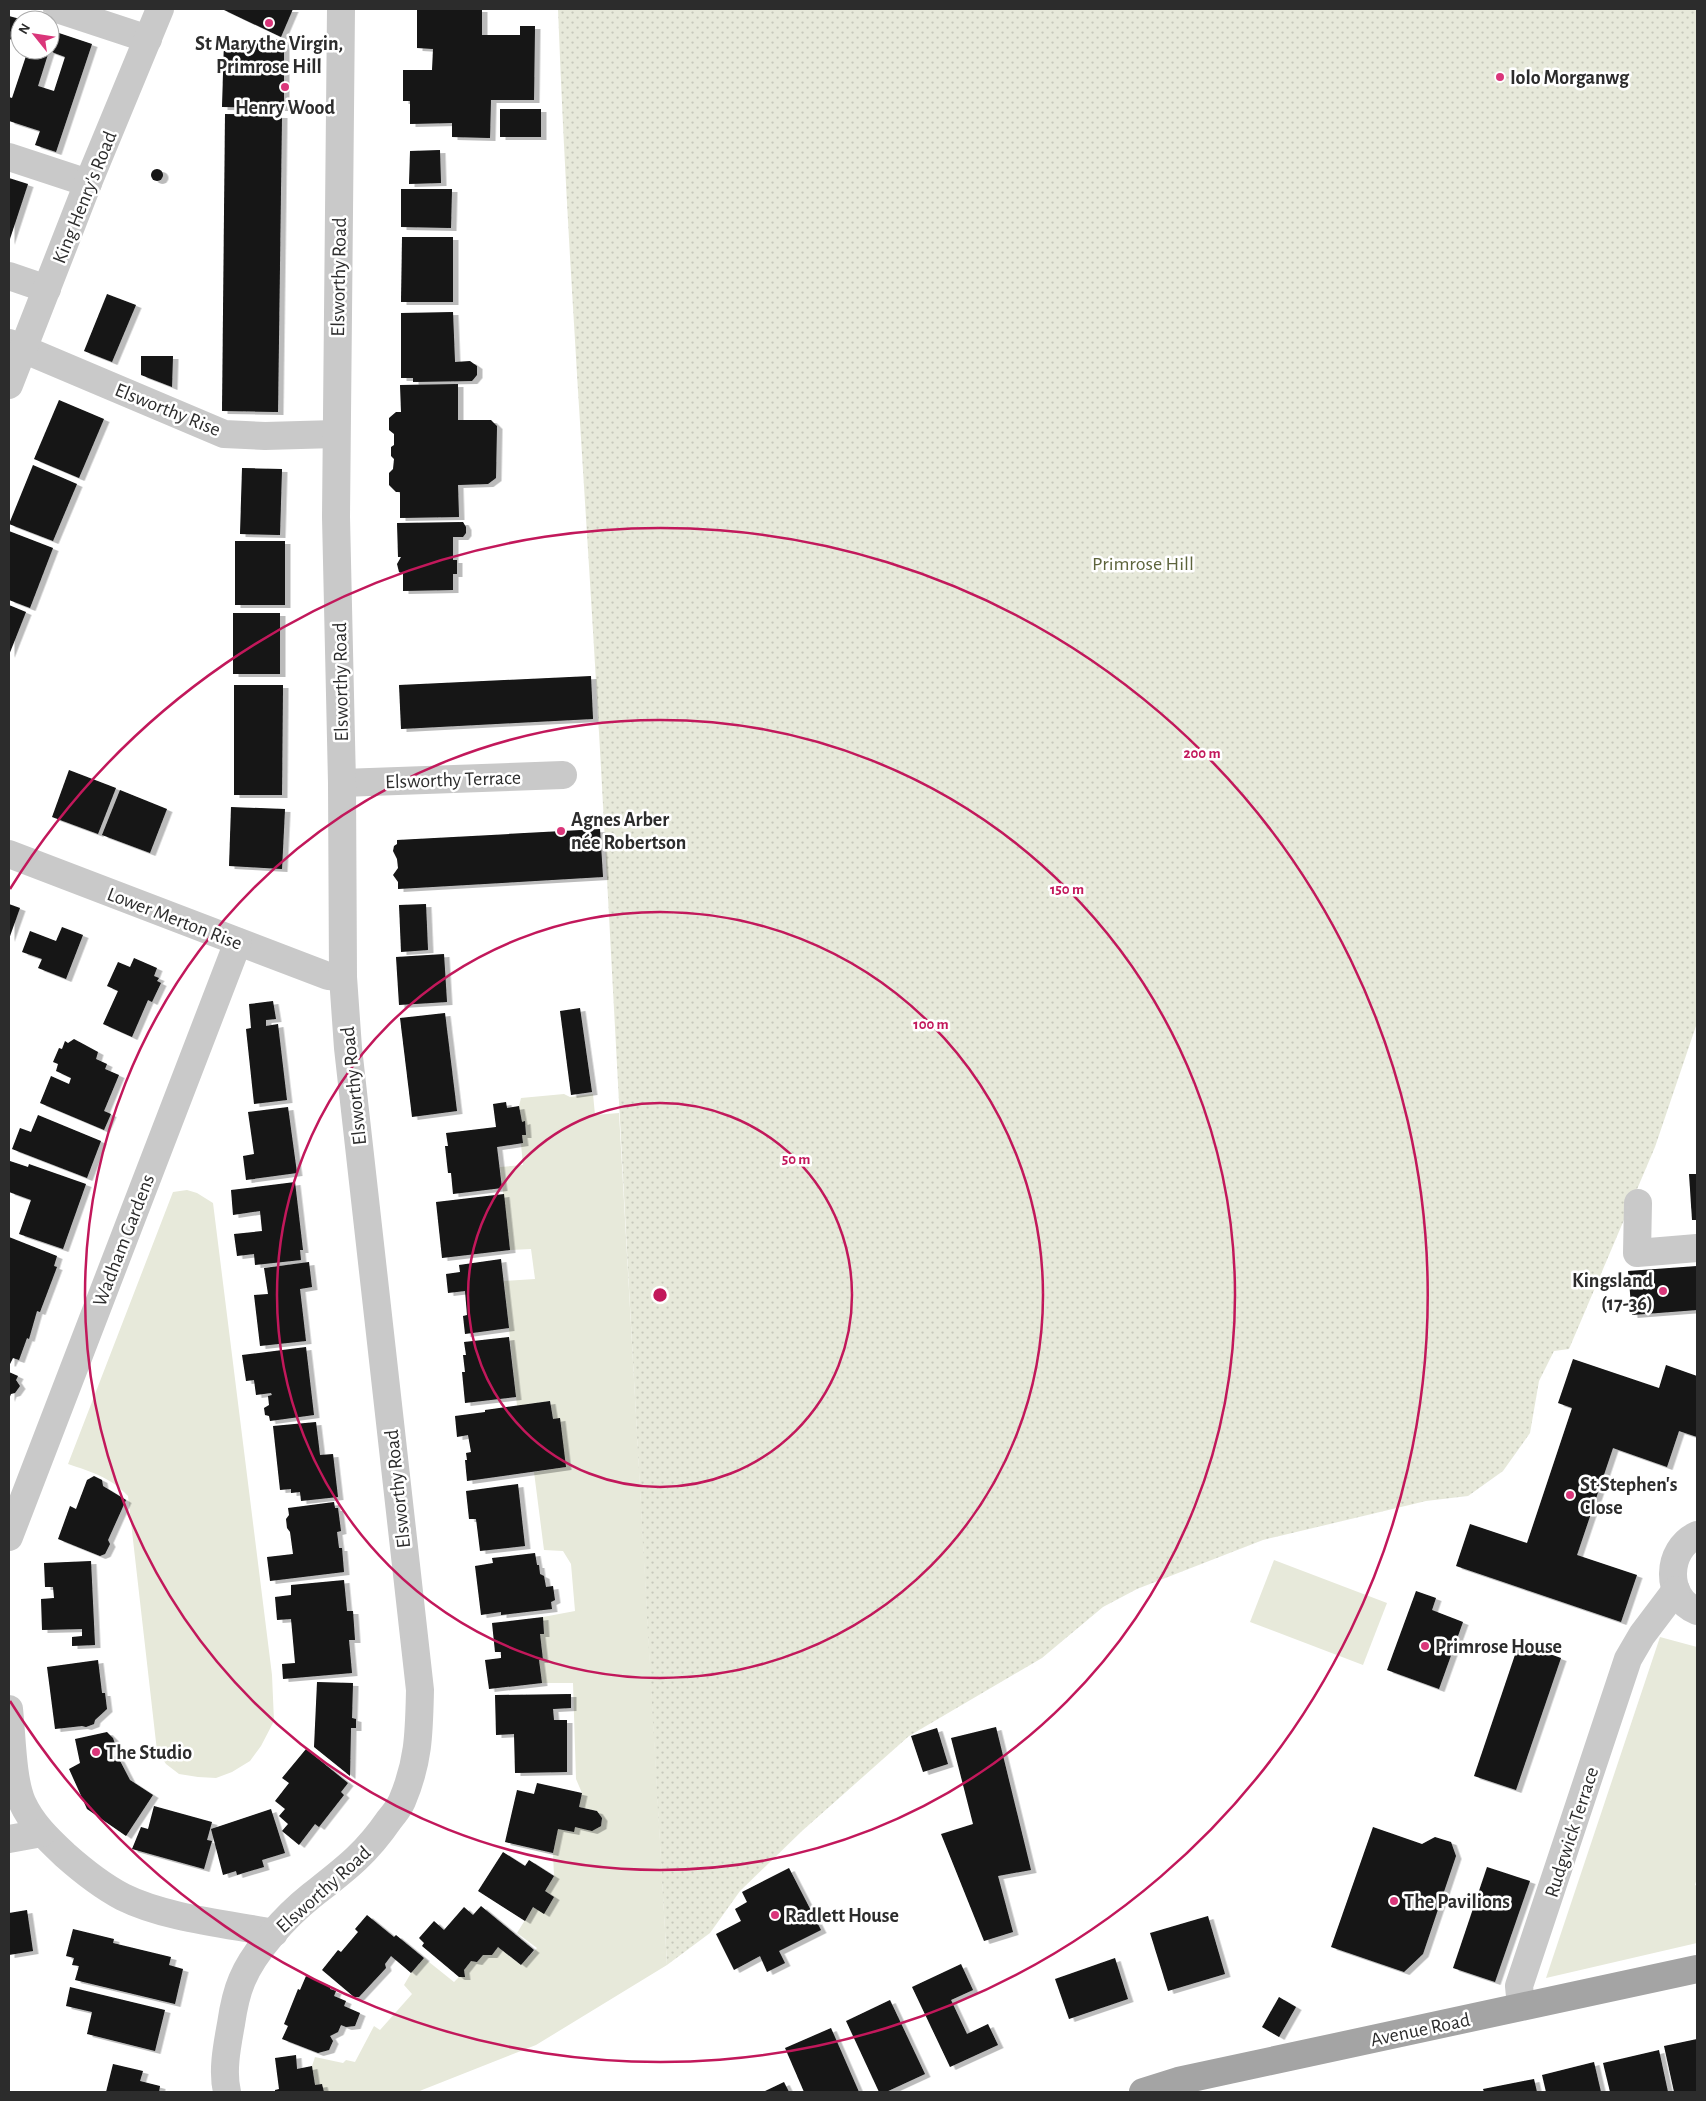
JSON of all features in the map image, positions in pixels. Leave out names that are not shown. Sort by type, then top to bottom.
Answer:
[{"type":"main road","name":"Avenue Road","points":[[1143,2092],[1178,2081],[1521,2006],[1697,1970]]},
{"type":"street","points":[[57,9],[148,39]]},
{"type":"street","name":"King Henry's Road","points":[[9,385],[16,346],[47,289],[88,183],[160,9]]},
{"type":"street","name":"Elsworthy Road","points":[[227,2092],[226,2048],[241,1981],[250,1964],[274,1932],[309,1898],[348,1868],[373,1843],[401,1802],[419,1745],[420,1690],[348,1048],[343,977],[342,783],[336,527],[341,9]]},
{"type":"street","points":[[9,157],[88,183]]},
{"type":"street","points":[[9,276],[47,289]]},
{"type":"street","name":"Elsworthy Rise","points":[[16,346],[224,434],[265,436],[336,434]]},
{"type":"street","name":"Elsworthy Terrace","points":[[342,783],[563,775]]},
{"type":"street","name":"Lower Merton Rise","points":[[9,854],[328,976],[343,977]]},
{"type":"street","name":"Wadham Gardens","points":[[9,1538],[238,942]]},
{"type":"street","points":[[1638,1203],[1637,1253],[1697,1248]]},
{"type":"street","points":[[1697,1534],[1689,1539],[1679,1550],[1675,1559],[1673,1580],[1683,1602],[1697,1611]]},
{"type":"street","name":"Rudgwick Terrace","points":[[1521,2006],[1519,1986],[1628,1659],[1642,1635],[1676,1590]]},
{"type":"street","points":[[9,1709],[18,1786],[22,1801],[42,1833],[72,1862],[100,1883],[125,1898],[158,1910],[274,1932]]},
{"type":"street","points":[[9,1838],[42,1833]]},
{"type":"green space","name":"Primrose Hill","points":[[558,9],[1697,9],[1697,1023],[1655,1147],[1569,1349],[1554,1351],[1539,1381],[1530,1433],[1503,1471],[1468,1496],[1426,1501],[1263,1540],[1137,1589],[1103,1607],[1042,1658],[909,1736],[802,1831],[740,1891],[710,1933],[667,1965],[597,705],[567,208]]},
{"type":"green space","points":[[564,1094],[570,1097],[593,1094],[595,1115],[619,1113],[667,1965],[536,2045],[417,2092],[324,2092],[322,2084],[315,2085],[312,2066],[315,2057],[343,2063],[346,2060],[355,2062],[374,2026],[380,2030],[412,1994],[404,1985],[411,1973],[424,1958],[454,1982],[459,1977],[465,1977],[464,1970],[471,1961],[477,1962],[483,1955],[492,1955],[498,1947],[521,1965],[537,1948],[517,1933],[533,1907],[544,1913],[554,1897],[545,1891],[554,1876],[553,1853],[558,1829],[573,1832],[575,1827],[601,1826],[602,1818],[597,1811],[579,1807],[582,1793],[576,1779],[573,1683],[542,1683],[539,1660],[543,1660],[540,1634],[544,1634],[543,1617],[575,1611],[571,1564],[563,1551],[544,1550],[534,1472],[566,1467],[550,1401],[517,1406],[504,1281],[535,1279],[531,1249],[510,1250],[500,1167],[523,1165],[521,1144],[523,1143],[522,1135],[526,1134],[525,1122],[522,1122],[519,1106],[521,1098]]},
{"type":"green space","points":[[187,1190],[197,1193],[213,1203],[272,1675],[274,1721],[261,1746],[250,1761],[232,1772],[216,1778],[179,1774],[166,1764],[157,1751],[128,1496],[107,1480],[68,1464],[173,1192]]},
{"type":"green space","points":[[1274,1560],[1387,1603],[1363,1665],[1250,1622]]},
{"type":"green space","points":[[1660,1637],[1697,1647],[1697,1878],[1695,1885],[1697,1886],[1697,1943],[1546,1978]]},
{"type":"building","name":"St Mary the Virgin, Primrose Hill","points":[[222,9],[293,9],[281,37]]},
{"type":"building","points":[[417,9],[482,9],[482,35],[520,35],[520,26],[535,26],[534,100],[491,100],[490,138],[452,137],[452,123],[410,124],[410,101],[403,101],[403,70],[432,70],[433,49],[417,48]]},
{"type":"building","points":[[9,16],[10,39],[9,39]]},
{"type":"building","points":[[60,33],[92,44],[56,152],[35,145],[40,131],[9,121],[9,97],[12,98],[25,60],[46,60],[38,86],[54,91],[65,57],[60,55]]},
{"type":"building","points":[[284,39],[284,108],[222,107],[224,40]]},
{"type":"building","points":[[500,109],[541,109],[541,137],[500,137]]},
{"type":"building","points":[[225,114],[282,115],[278,412],[222,411]]},
{"type":"building","points":[[440,150],[441,183],[409,184],[410,151]]},
{"type":"building","points":[[155,169],[159,169],[163,175],[159,181],[155,181],[151,177],[151,173]]},
{"type":"building","points":[[9,178],[28,184],[9,242]]},
{"type":"building","points":[[401,189],[452,189],[451,228],[401,227]]},
{"type":"building","points":[[402,237],[453,237],[453,302],[401,302]]},
{"type":"building","points":[[107,294],[136,305],[112,362],[84,351]]},
{"type":"building","points":[[453,312],[455,362],[470,361],[477,366],[477,375],[472,381],[413,382],[413,378],[401,378],[401,313]]},
{"type":"building","points":[[141,356],[173,356],[172,387],[141,375]]},
{"type":"building","points":[[458,384],[458,420],[491,420],[497,426],[496,478],[488,484],[458,485],[459,517],[400,518],[400,492],[396,492],[389,485],[389,473],[393,469],[394,459],[391,456],[391,447],[394,445],[394,434],[389,430],[389,418],[396,412],[401,412],[400,385]]},
{"type":"building","points":[[59,400],[104,419],[79,478],[34,459]]},
{"type":"building","points":[[33,465],[77,484],[53,541],[9,524]]},
{"type":"building","points":[[242,468],[282,469],[280,535],[240,534]]},
{"type":"building","points":[[463,522],[466,527],[466,533],[463,537],[453,537],[453,560],[457,560],[457,574],[453,574],[453,590],[403,591],[403,574],[399,572],[397,564],[401,557],[398,557],[397,523]]},
{"type":"building","points":[[9,531],[53,548],[30,608],[9,600]]},
{"type":"building","points":[[235,541],[285,541],[285,605],[235,605]]},
{"type":"building","points":[[9,605],[26,612],[9,655]]},
{"type":"building","points":[[233,613],[280,613],[280,674],[233,674]]},
{"type":"building","points":[[591,676],[593,719],[401,729],[399,685]]},
{"type":"building","points":[[234,685],[283,685],[282,795],[234,795]]},
{"type":"building","points":[[69,770],[116,788],[98,834],[52,817]]},
{"type":"building","points":[[120,790],[167,809],[150,853],[102,835]]},
{"type":"building","points":[[231,807],[285,809],[282,869],[229,866]]},
{"type":"building","points":[[600,829],[603,877],[398,889],[398,882],[393,875],[398,868],[397,859],[393,851],[397,840]]},
{"type":"building","points":[[9,904],[20,908],[9,939]]},
{"type":"building","points":[[426,904],[428,950],[401,952],[399,905]]},
{"type":"building","points":[[62,927],[83,935],[66,979],[38,968],[42,959],[22,952],[30,931],[56,941]]},
{"type":"building","points":[[444,954],[447,1002],[399,1005],[396,957]]},
{"type":"building","points":[[134,958],[157,968],[154,976],[159,978],[157,981],[161,983],[152,1002],[148,1000],[132,1037],[103,1024],[118,991],[107,986],[118,962],[130,967]]},
{"type":"building","points":[[273,1001],[276,1019],[266,1020],[266,1026],[278,1024],[287,1100],[254,1104],[246,1029],[251,1028],[249,1004]]},
{"type":"building","points":[[580,1008],[592,1092],[571,1095],[560,1011]]},
{"type":"building","points":[[445,1013],[457,1111],[412,1117],[400,1018]]},
{"type":"building","points":[[74,1039],[98,1052],[96,1059],[107,1064],[105,1069],[119,1075],[104,1111],[111,1114],[104,1130],[40,1103],[51,1076],[69,1084],[71,1078],[56,1071],[58,1064],[53,1062],[59,1048],[62,1049],[65,1041],[68,1043]]},
{"type":"building","points":[[506,1102],[507,1108],[519,1106],[522,1122],[525,1121],[526,1135],[522,1135],[523,1143],[497,1147],[502,1188],[453,1194],[451,1173],[448,1173],[445,1146],[448,1146],[446,1133],[496,1127],[493,1104]]},
{"type":"building","points":[[288,1107],[297,1173],[246,1180],[243,1156],[254,1154],[248,1112]]},
{"type":"building","points":[[38,1115],[101,1141],[87,1178],[12,1149],[20,1128],[31,1132]]},
{"type":"building","points":[[10,1161],[28,1167],[29,1164],[86,1184],[63,1249],[19,1234],[31,1200],[9,1192]]},
{"type":"building","points":[[1689,1174],[1697,1174],[1697,1220],[1692,1220]]},
{"type":"building","points":[[295,1182],[303,1250],[300,1250],[301,1260],[255,1265],[254,1254],[237,1256],[234,1234],[262,1231],[260,1211],[233,1215],[231,1190]]},
{"type":"building","points":[[504,1194],[510,1250],[442,1258],[436,1202]]},
{"type":"building","points":[[9,1237],[57,1256],[54,1266],[57,1267],[40,1312],[37,1311],[29,1339],[27,1338],[19,1360],[13,1358],[10,1364],[9,1363]]},
{"type":"building","points":[[501,1259],[509,1328],[465,1334],[463,1316],[467,1315],[465,1291],[448,1293],[446,1274],[460,1272],[459,1265]]},
{"type":"building","points":[[309,1262],[312,1287],[300,1289],[306,1341],[260,1346],[254,1295],[268,1294],[264,1268]]},
{"type":"building","name":"Kingsland (17-36)","points":[[1697,1266],[1697,1310],[1632,1315],[1628,1271]]},
{"type":"building","points":[[509,1337],[516,1397],[465,1403],[462,1372],[465,1372],[463,1355],[466,1355],[464,1342]]},
{"type":"building","points":[[306,1347],[314,1415],[270,1421],[269,1416],[265,1415],[264,1408],[269,1405],[268,1396],[272,1395],[271,1393],[256,1395],[254,1380],[246,1381],[242,1355]]},
{"type":"building","name":"St Stephen's Close","points":[[1573,1359],[1659,1388],[1666,1365],[1697,1376],[1697,1437],[1679,1431],[1667,1467],[1613,1448],[1577,1555],[1637,1575],[1621,1622],[1456,1566],[1470,1524],[1527,1543],[1572,1408],[1558,1403]]},
{"type":"building","points":[[9,1372],[18,1376],[16,1380],[20,1386],[15,1393],[11,1394],[9,1399]]},
{"type":"building","points":[[550,1401],[553,1419],[560,1418],[566,1467],[467,1481],[465,1460],[467,1460],[466,1453],[471,1452],[468,1435],[457,1437],[455,1416]]},
{"type":"building","points":[[316,1422],[320,1455],[333,1454],[338,1497],[301,1501],[300,1492],[291,1493],[291,1489],[280,1490],[273,1426]]},
{"type":"building","points":[[94,1476],[102,1480],[103,1486],[126,1500],[108,1540],[110,1544],[105,1554],[100,1556],[58,1539],[70,1506],[76,1509],[87,1480]]},
{"type":"building","points":[[518,1484],[525,1546],[480,1551],[476,1519],[469,1519],[466,1491]]},
{"type":"building","points":[[334,1502],[335,1508],[338,1508],[341,1531],[337,1532],[339,1548],[342,1548],[344,1572],[270,1581],[267,1557],[293,1554],[286,1519],[289,1515],[288,1508]]},
{"type":"building","points":[[535,1553],[537,1565],[539,1565],[540,1574],[544,1576],[546,1587],[553,1586],[555,1600],[551,1602],[552,1609],[501,1615],[501,1612],[481,1615],[475,1566],[493,1563],[492,1558]]},
{"type":"building","points":[[91,1561],[95,1645],[72,1646],[72,1637],[82,1636],[82,1629],[42,1630],[41,1599],[54,1598],[53,1587],[45,1587],[44,1563]]},
{"type":"building","points":[[344,1580],[347,1611],[353,1611],[355,1640],[349,1640],[352,1673],[283,1679],[282,1664],[295,1663],[291,1619],[277,1620],[275,1597],[291,1595],[291,1585]]},
{"type":"building","name":"Primrose House","points":[[1416,1591],[1436,1598],[1432,1610],[1463,1622],[1439,1689],[1387,1670]]},
{"type":"building","points":[[543,1617],[544,1634],[540,1634],[543,1660],[539,1660],[542,1683],[489,1689],[485,1660],[501,1658],[501,1652],[495,1652],[492,1623]]},
{"type":"building","points":[[1519,1643],[1561,1658],[1516,1790],[1474,1776]]},
{"type":"building","points":[[98,1660],[102,1693],[105,1693],[107,1709],[95,1720],[94,1724],[86,1727],[55,1729],[47,1667]]},
{"type":"building","points":[[317,1682],[353,1683],[352,1718],[356,1719],[356,1728],[351,1728],[350,1776],[314,1747]]},
{"type":"building","points":[[571,1694],[571,1708],[553,1709],[554,1720],[567,1720],[567,1772],[515,1773],[514,1734],[496,1735],[495,1695]]},
{"type":"building","points":[[996,1727],[1031,1870],[998,1876],[1013,1932],[984,1941],[941,1834],[973,1824],[951,1738]]},
{"type":"building","points":[[937,1728],[948,1764],[923,1772],[911,1736]]},
{"type":"building","points":[[107,1732],[113,1738],[116,1747],[112,1756],[118,1757],[130,1780],[153,1795],[126,1836],[87,1809],[69,1769],[80,1763],[75,1739]]},
{"type":"building","points":[[306,1749],[348,1783],[341,1792],[344,1795],[319,1827],[315,1824],[299,1845],[282,1831],[288,1824],[279,1816],[285,1809],[275,1801],[289,1783],[282,1778]]},
{"type":"building","points":[[537,1783],[582,1793],[579,1807],[597,1811],[602,1818],[601,1826],[592,1831],[575,1827],[574,1832],[558,1829],[553,1853],[505,1842],[517,1790],[534,1794]]},
{"type":"building","points":[[154,1806],[212,1822],[207,1840],[212,1841],[204,1869],[132,1849],[141,1827],[148,1829]]},
{"type":"building","points":[[271,1809],[285,1853],[262,1860],[264,1867],[237,1875],[236,1871],[223,1875],[211,1829]]},
{"type":"building","name":"The Pavilions","points":[[1373,1827],[1422,1844],[1435,1837],[1451,1842],[1456,1856],[1423,1954],[1404,1972],[1331,1947]]},
{"type":"building","points":[[503,1852],[525,1866],[529,1860],[554,1876],[545,1891],[554,1897],[544,1914],[533,1907],[525,1921],[478,1891]]},
{"type":"building","points":[[1487,1867],[1530,1881],[1495,1982],[1453,1968]]},
{"type":"building","name":"Radlett House","points":[[789,1868],[821,1930],[779,1951],[785,1963],[767,1972],[760,1956],[734,1970],[716,1934],[741,1921],[735,1909],[747,1902],[742,1892]]},
{"type":"building","points":[[481,1906],[534,1950],[521,1965],[498,1947],[492,1955],[483,1955],[477,1962],[471,1961],[464,1970],[465,1977],[459,1977],[422,1946],[424,1943],[419,1938],[434,1921],[444,1930],[464,1907],[473,1915]]},
{"type":"building","points":[[27,1910],[33,1951],[9,1955],[9,1913]]},
{"type":"building","points":[[367,1915],[424,1958],[411,1973],[391,1956],[385,1964],[386,1968],[359,1997],[354,1997],[322,1970],[338,1950],[341,1952],[358,1932],[355,1929]]},
{"type":"building","points":[[1208,1916],[1225,1974],[1168,1991],[1150,1933]]},
{"type":"building","points":[[73,1929],[114,1939],[113,1943],[171,1957],[169,1965],[183,1969],[175,2004],[75,1980],[79,1966],[72,1965],[74,1958],[66,1956]]},
{"type":"building","points":[[1115,1958],[1128,1999],[1069,2019],[1055,1979]]},
{"type":"building","points":[[961,1964],[973,1990],[951,2000],[967,2034],[988,2024],[998,2045],[950,2067],[912,1987]]},
{"type":"building","points":[[306,1976],[330,1986],[330,1989],[336,1991],[334,1996],[346,2001],[344,2006],[360,2013],[355,2026],[346,2027],[341,2025],[338,2032],[330,2036],[333,2041],[329,2050],[318,2053],[282,2039],[288,2026],[284,2024],[298,1989],[300,1990]]},
{"type":"building","points":[[70,1987],[165,2010],[155,2051],[87,2034],[92,2012],[66,2006]]},
{"type":"building","points":[[1279,1997],[1296,2007],[1279,2037],[1262,2027]]},
{"type":"building","points":[[890,2000],[925,2074],[886,2092],[879,2092],[846,2021]]},
{"type":"building","points":[[831,2028],[859,2092],[804,2092],[785,2048]]},
{"type":"building","points":[[1697,2039],[1697,2092],[1674,2092],[1664,2046]]},
{"type":"building","points":[[1659,2050],[1668,2092],[1610,2092],[1603,2063]]},
{"type":"building","points":[[296,2055],[297,2069],[312,2066],[315,2085],[322,2084],[324,2092],[275,2092],[275,2090],[279,2089],[275,2058]]},
{"type":"building","points":[[1594,2062],[1601,2092],[1546,2092],[1542,2075]]},
{"type":"building","points":[[113,2064],[143,2071],[140,2081],[160,2086],[159,2092],[106,2092]]},
{"type":"building","points":[[1534,2079],[1537,2092],[1484,2092],[1483,2089]]},
{"type":"building","points":[[784,2082],[789,2092],[763,2092]]},
{"type":"place","name":"St Mary the Virgin, Primrose Hill","points":[[269,23]]},
{"type":"place","name":"Iolo Morganwg","points":[[1500,77]]},
{"type":"place","name":"Henry Wood","points":[[285,87]]},
{"type":"place","name":"Agnes Arber née Robertson","points":[[561,831]]},
{"type":"place","name":"Kingsland (17-36)","points":[[1663,1291]]},
{"type":"place","name":"St Stephen's Close","points":[[1570,1495]]},
{"type":"place","name":"Primrose House","points":[[1425,1646]]},
{"type":"place","name":"The Studio","points":[[96,1752]]},
{"type":"place","name":"The Pavilions","points":[[1394,1901]]},
{"type":"place","name":"Radlett House","points":[[775,1915]]}]
